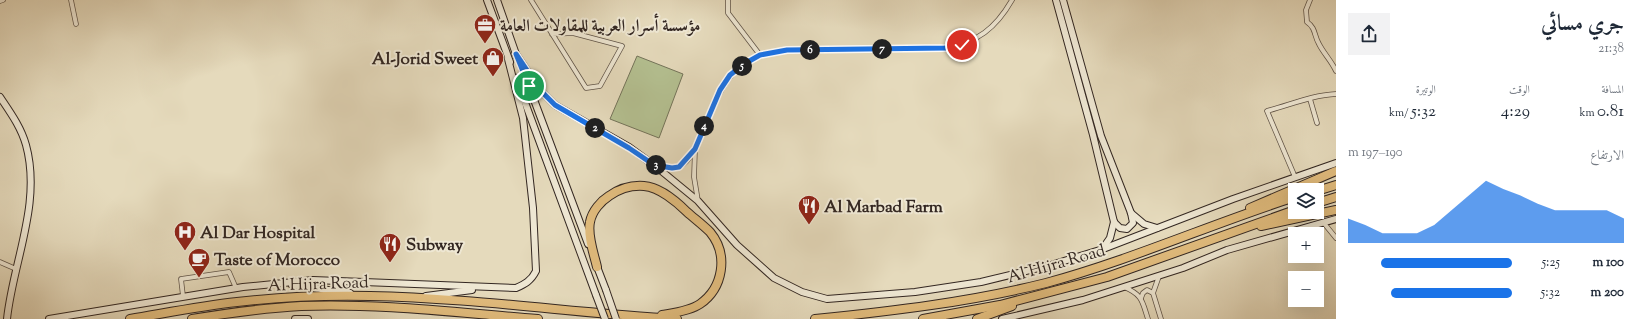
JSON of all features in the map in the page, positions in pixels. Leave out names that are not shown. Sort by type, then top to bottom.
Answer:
[{"type":"highway","points":[[1190,235],[1336,171]]},
{"type":"highway","points":[[1324,188],[1336,185]]},
{"type":"highway","points":[[597,267],[590,236],[590,222],[602,200],[616,191],[631,186],[645,186],[657,190],[678,203],[711,233],[718,246],[722,265],[716,288],[699,305],[651,317]]},
{"type":"highway","points":[[1324,201],[1336,197]]},
{"type":"highway","name":"Al Hijra Road","points":[[815,319],[949,303],[997,294],[1105,265],[1288,200]]},
{"type":"highway","points":[[1178,252],[1262,226],[1336,210]]},
{"type":"highway","name":"Al Hijra Road","points":[[923,319],[1032,297],[1114,274],[1288,213]]},
{"type":"highway","name":"Al Hijra Road","points":[[130,319],[237,302],[290,297],[370,296],[509,303],[615,317]]},
{"type":"highway","points":[[977,319],[1032,297]]},
{"type":"highway","name":"Al Hijra Road","points":[[192,319],[243,311],[301,306],[369,306],[538,319]]},
{"type":"highway","points":[[615,317],[677,319]]},
{"type":"main road","points":[[487,0],[605,319]]},
{"type":"main road","points":[[497,0],[615,317]]},
{"type":"main road","points":[[1056,0],[1093,135],[1114,222],[1110,238],[1103,249]]},
{"type":"main road","points":[[1063,0],[1101,136],[1131,213],[1132,223],[1127,229],[1120,228],[1114,222]]},
{"type":"main road","points":[[516,54],[540,90],[555,105],[629,148],[654,165],[698,201],[737,245],[774,278],[802,292],[827,299],[915,292],[981,282],[1051,265],[1103,249],[1336,163]]},
{"type":"main road","points":[[49,319],[236,288],[313,280],[496,288],[516,288],[527,283],[533,278],[536,271],[531,178],[523,118],[508,59]]},
{"type":"main road","points":[[0,97],[21,132],[26,145],[30,168],[28,214],[7,319]]},
{"type":"main road","points":[[1131,213],[1144,224],[1159,228]]},
{"type":"main road","points":[[1002,319],[1083,300],[1159,276],[1227,250],[1336,219]]},
{"type":"main road","points":[[280,283],[370,296]]},
{"type":"main road","points":[[409,298],[496,288]]},
{"type":"main road","points":[[295,319],[308,319]]},
{"type":"street","points":[[71,0],[76,24]]},
{"type":"street","points":[[531,0],[552,34],[586,88],[600,86],[622,46],[573,34],[552,34]]},
{"type":"street","points":[[728,0],[728,13],[760,55]]},
{"type":"street","points":[[654,165],[672,168],[679,167],[695,149],[720,90],[730,75],[744,64],[760,55],[787,50],[938,48],[962,45],[976,39],[992,26],[1012,0]]},
{"type":"street","points":[[1310,0],[1306,10],[1307,22],[1312,26],[1318,43],[1330,58],[1336,71]]},
{"type":"street","points":[[1295,177],[1267,111],[1319,95],[1336,94]]},
{"type":"street","points":[[1310,98],[1318,122]]},
{"type":"street","points":[[695,149],[694,177],[698,201]]},
{"type":"street","points":[[1323,222],[1336,238]]},
{"type":"street","points":[[0,262],[16,269]]},
{"type":"street","points":[[184,296],[180,279],[229,272],[236,288]]},
{"type":"street","points":[[1159,276],[1154,293],[1161,319]]},
{"type":"street","points":[[1124,287],[1141,298],[1148,319]]},
{"type":"street","points":[[1141,298],[1143,293],[1147,290],[1154,293]]},
{"type":"green space","points":[[637,56],[683,74],[659,138],[610,119]]},
{"type":"place","name":"مؤسسة أسرار العربية للمقاولات العامة","points":[[485,44]]},
{"type":"place","name":"Al-Jorid Sweet","points":[[493,78]]},
{"type":"place","name":"Al Marbad Farm","points":[[809,226]]},
{"type":"place","name":"Al Dar Hospital","points":[[185,252]]},
{"type":"place","name":"Subway","points":[[390,264]]},
{"type":"place","name":"Taste of Morocco","points":[[199,278]]},
{"type":"route","points":[[529,86],[516,54],[540,90],[555,105],[629,148],[654,165],[672,168],[679,167],[686,161],[695,149],[720,90],[730,75],[744,64],[760,55],[787,50],[945,48],[962,45]]}]
